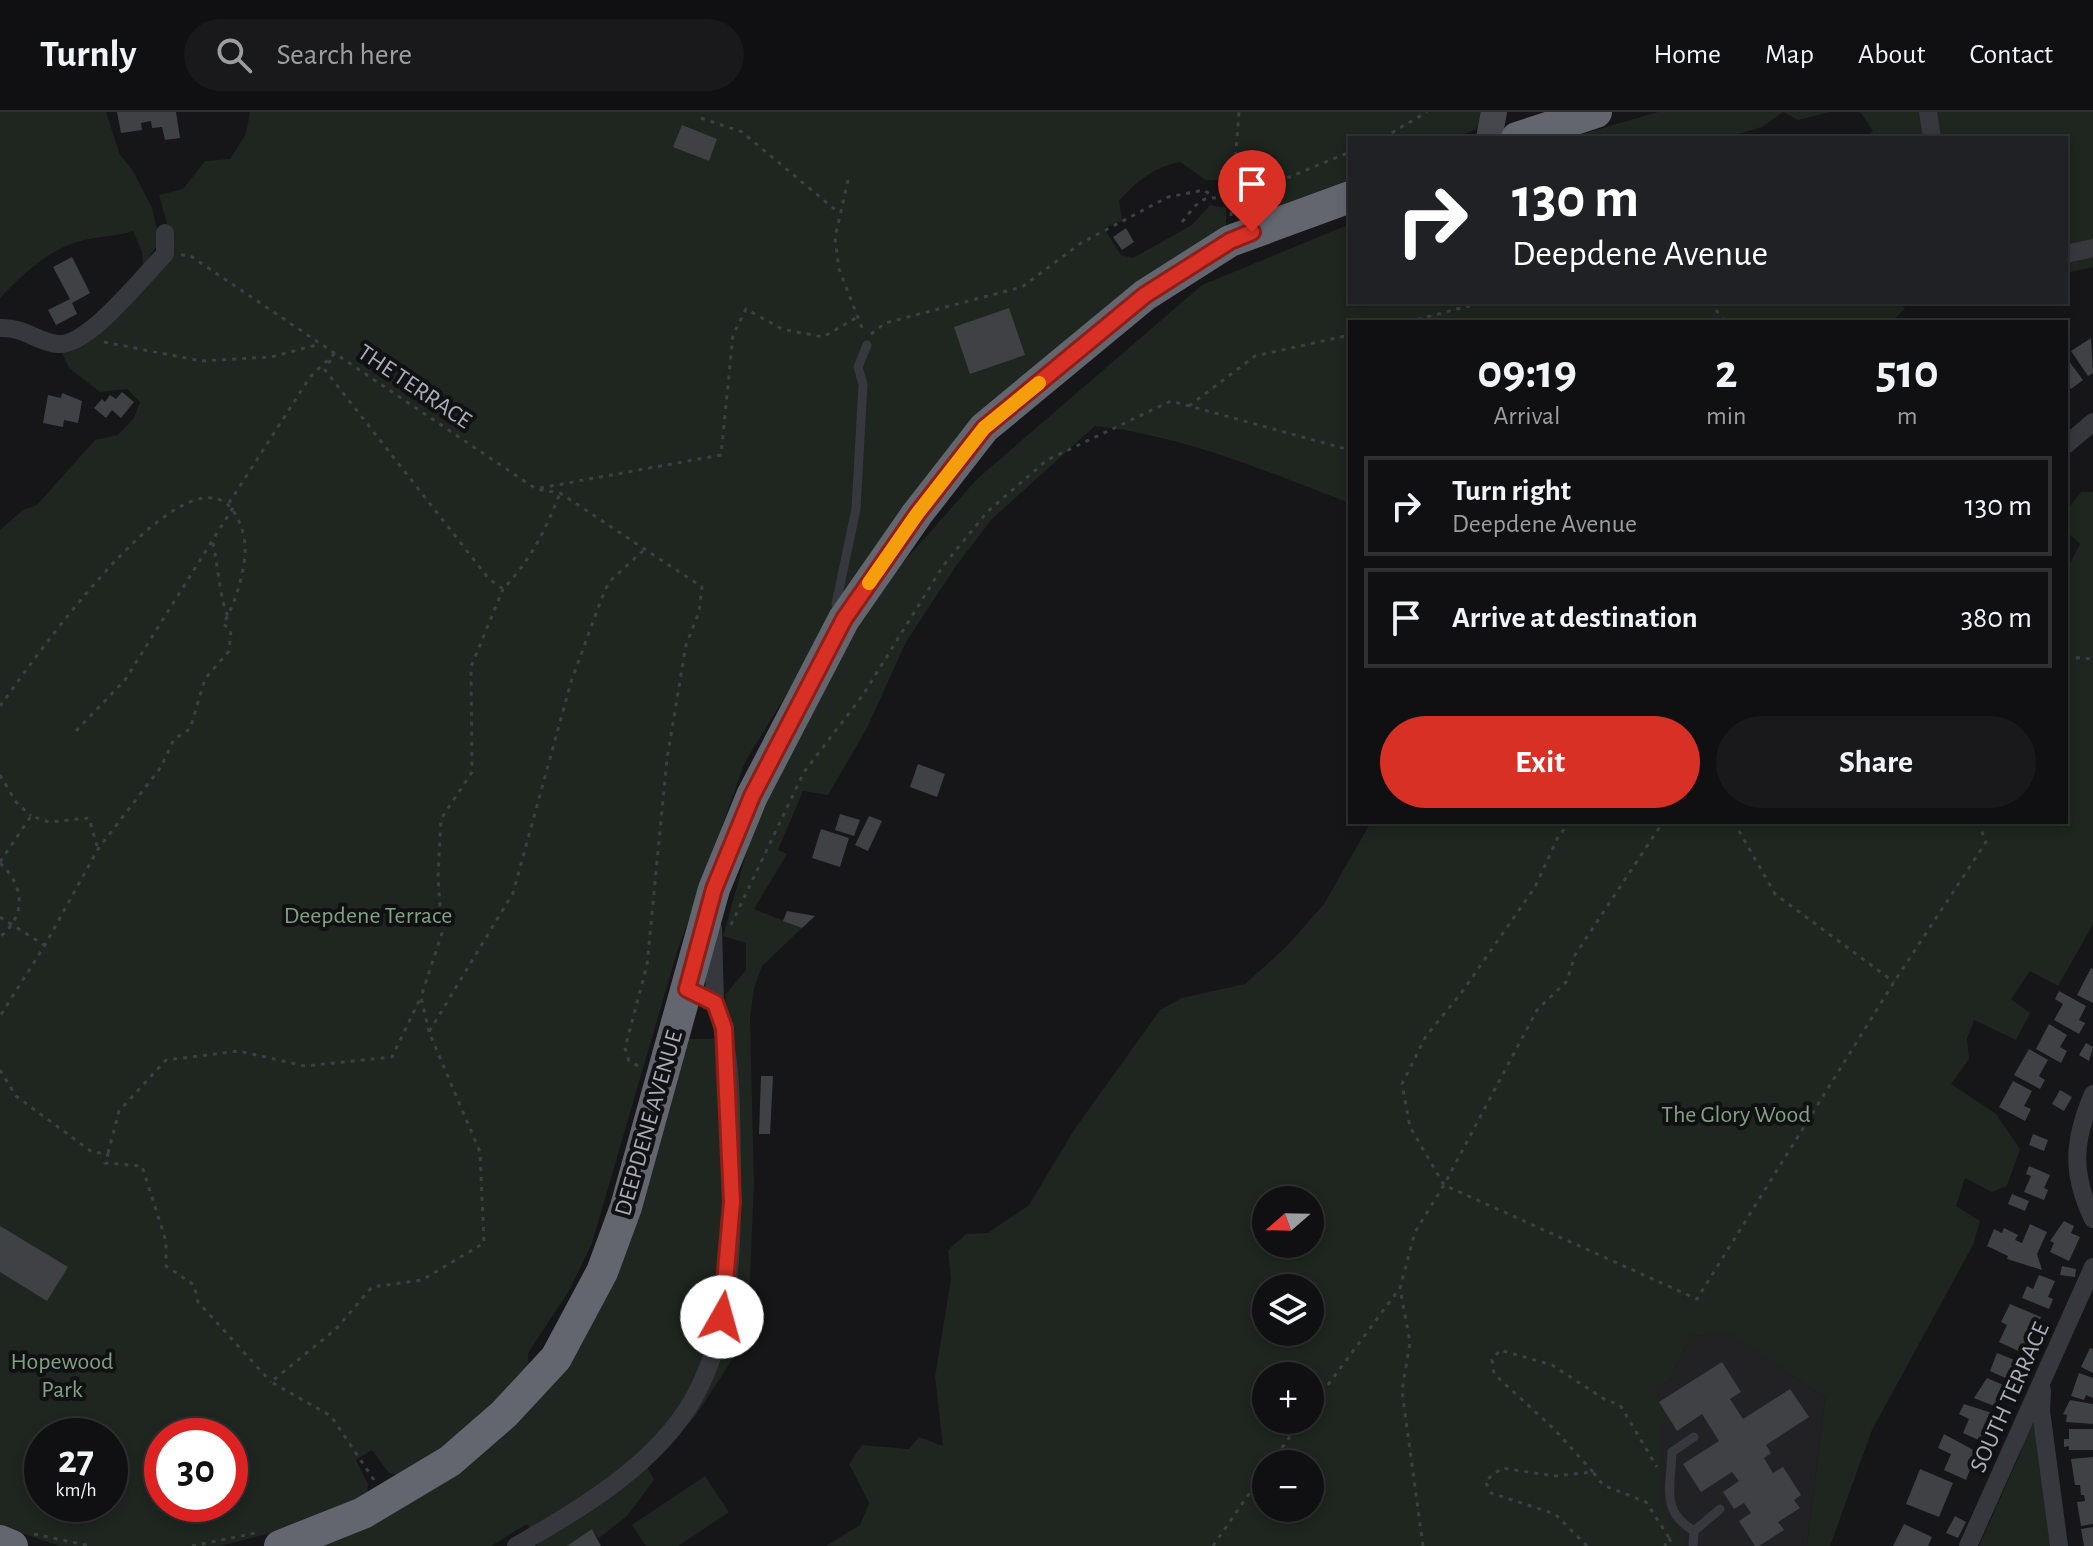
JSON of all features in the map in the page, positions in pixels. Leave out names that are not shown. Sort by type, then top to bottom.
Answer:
[{"type":"highway","points":[[1525,128],[1596,112]]},
{"type":"highway","name":"DEEPDENE AVENUE","points":[[274,1538],[300,1541],[387,1501],[450,1461],[487,1430],[556,1358],[602,1272],[701,996],[714,889],[752,796],[844,619],[917,514],[984,428],[1145,295],[1230,241],[1348,198]]},
{"type":"highway","points":[[0,1541],[23,1540]]},
{"type":"street","points":[[1489,136],[1494,112]]},
{"type":"street","points":[[1928,112],[1932,136]]},
{"type":"street","points":[[0,328],[17,327],[58,344],[84,337],[165,254],[165,233]]},
{"type":"street","points":[[2068,254],[2093,248]]},
{"type":"street","points":[[2068,443],[2093,422]]},
{"type":"street","points":[[516,1546],[598,1495],[651,1449],[694,1397],[722,1317],[732,1202],[726,1051],[724,1028],[701,996],[714,956],[714,889]]},
{"type":"street","points":[[2093,1094],[2082,1127],[2076,1167],[2078,1187],[2093,1219]]},
{"type":"street","name":"SOUTH TERRACE","points":[[1968,1546],[2093,1267]]},
{"type":"street","points":[[2043,1379],[2041,1411],[2059,1546]]},
{"type":"lane","points":[[844,619],[836,604],[856,509],[863,384],[858,367],[867,345]]},
{"type":"lane","points":[[1694,1437],[1672,1452],[1671,1508],[1676,1520],[1694,1531]]},
{"type":"lane","points":[[1693,1546],[1694,1531],[1720,1509]]},
{"type":"path","points":[[1230,241],[1239,112]]},
{"type":"path","points":[[1386,136],[1427,112]]},
{"type":"path","points":[[701,118],[742,132],[840,213]]},
{"type":"path","points":[[867,345],[873,330],[885,323],[1022,287],[1081,243],[1168,197],[1204,190],[1212,196],[1231,201],[1348,153]]},
{"type":"path","points":[[848,180],[835,238],[839,269],[859,316],[867,345]]},
{"type":"path","points":[[1182,222],[1198,202],[1212,196]]},
{"type":"path","name":"THE TERRACE","points":[[165,254],[189,255],[536,489],[560,493],[702,587],[699,612],[686,645],[667,759],[647,965],[625,1048],[629,1061],[644,1069]]},
{"type":"path","points":[[1416,320],[1476,304]]},
{"type":"path","points":[[536,489],[721,455],[733,335],[746,309],[782,329],[823,337],[859,316]]},
{"type":"path","points":[[1189,406],[1255,356],[1348,335]]},
{"type":"path","points":[[84,337],[201,361],[271,357],[320,344]]},
{"type":"path","points":[[229,503],[310,377],[334,354]]},
{"type":"path","points":[[334,354],[325,370],[489,579],[503,589]]},
{"type":"path","points":[[714,956],[804,772],[863,695],[943,566],[987,512],[1047,460],[1171,401],[1348,449]]},
{"type":"path","points":[[387,1501],[353,1445],[331,1416],[271,1382],[198,1302],[194,1285],[166,1266],[166,1241],[142,1166],[105,1163],[119,1111],[166,1060],[239,1051],[305,1066],[392,1057],[421,997],[442,933],[438,877],[441,819],[472,772],[471,667],[503,589],[523,569],[546,529],[560,493]]},
{"type":"path","points":[[0,706],[85,594],[128,545],[156,521],[185,504],[215,498],[229,503],[240,518],[247,550],[223,624],[231,630],[229,651],[205,679],[190,729],[174,739],[161,767],[98,849],[58,916],[45,945],[0,1016]]},
{"type":"path","points":[[76,731],[125,680],[234,506]]},
{"type":"path","points":[[213,541],[224,591],[222,607],[228,616]]},
{"type":"path","points":[[429,1032],[513,893],[571,682],[609,582],[646,548]]},
{"type":"path","points":[[2068,657],[2093,659]]},
{"type":"path","points":[[0,775],[16,802],[31,816],[49,822],[89,818],[98,849]]},
{"type":"path","points":[[0,937],[13,925],[20,899],[18,885],[0,862],[31,816]]},
{"type":"path","points":[[1569,824],[1559,835],[1535,887],[1462,992],[1426,1036],[1402,1084],[1410,1127],[1444,1185],[1697,1299],[1894,982],[1986,842],[1979,824]]},
{"type":"path","points":[[1324,1390],[1400,1288],[1415,1232],[1444,1185],[1537,1010],[1567,981],[1575,955],[1662,824]]},
{"type":"path","points":[[1735,824],[1775,894],[1894,982]]},
{"type":"path","points":[[0,917],[45,945]]},
{"type":"path","points":[[271,1382],[336,1329],[372,1287],[422,1280],[484,1243],[480,1152],[429,1032],[421,997]]},
{"type":"path","points":[[0,1070],[16,1096],[92,1152],[108,1154]]},
{"type":"path","points":[[1400,1288],[1410,1342],[1402,1391],[1423,1546]]},
{"type":"path","points":[[1665,1546],[1668,1536],[1646,1502],[1603,1485],[1554,1429],[1494,1374],[1492,1360],[1500,1350],[1552,1365],[1604,1399],[1620,1405],[1651,1462],[1672,1474]]},
{"type":"path","points":[[1587,1546],[1555,1514],[1491,1493],[1485,1481],[1502,1468],[1555,1476],[1593,1472]]},
{"type":"path","points":[[1213,1546],[1252,1489]]},
{"type":"path","points":[[192,1546],[274,1538]]},
{"type":"path","points":[[23,1540],[90,1546]]},
{"type":"shaded area","points":[[1728,1332],[1825,1397],[1807,1546],[1473,1546],[1630,1399],[1668,1382],[1691,1336]]},
{"type":"green space","points":[[0,112],[106,112],[120,155],[132,169],[152,208],[160,241],[143,266],[142,252],[133,231],[89,239],[51,254],[0,298]]},
{"type":"green space","name":"Deepdene Terrace","points":[[250,112],[1487,112],[1475,130],[1459,136],[1348,136],[1348,182],[1241,225],[1236,207],[1243,198],[1224,180],[1206,180],[1180,162],[1146,176],[1119,201],[1122,221],[1104,228],[1121,255],[1133,258],[1192,225],[1210,205],[1226,208],[1226,238],[1038,375],[839,608],[745,762],[677,952],[592,1243],[569,1291],[528,1353],[529,1369],[472,1428],[402,1476],[389,1473],[372,1450],[356,1460],[368,1484],[367,1494],[275,1532],[220,1546],[60,1546],[0,1526],[0,530],[23,510],[37,505],[95,440],[118,435],[134,418],[140,402],[127,389],[100,392],[69,368],[61,351],[166,260],[168,227],[159,195],[183,189],[205,161],[230,159],[246,134]]},
{"type":"green space","points":[[1658,112],[1783,112],[1762,127],[1732,136],[1575,136]]},
{"type":"green space","points":[[1783,112],[1830,112],[1798,120]]},
{"type":"green space","points":[[1860,112],[2093,112],[2093,267],[2068,273],[2068,136],[1867,136],[1873,131]]},
{"type":"green space","points":[[1348,225],[1348,304],[1901,304],[1905,309],[1893,320],[1348,320],[1348,502],[1193,446],[1095,426],[992,519],[956,566],[906,642],[867,728],[828,795],[803,791],[778,850],[787,854],[754,909],[802,928],[762,966],[754,989],[750,1018],[754,1185],[748,1322],[741,1346],[696,1415],[648,1468],[654,1480],[627,1516],[599,1538],[592,1529],[570,1546],[536,1546],[539,1543],[527,1524],[491,1546],[314,1546],[554,1374],[687,1039],[711,1039],[731,1033],[725,995],[746,970],[746,943],[723,936],[752,833],[796,727],[868,602],[977,479],[1202,285]]},
{"type":"green space","name":"The Glory Wood","points":[[2081,492],[2093,492],[2093,924],[2058,986],[2030,971],[2011,999],[2030,1013],[2016,1040],[1974,1020],[1967,1039],[1969,1059],[1951,1084],[1996,1114],[2020,1149],[2007,1186],[1992,1192],[1965,1178],[1956,1206],[1980,1221],[1973,1245],[1872,1430],[1830,1546],[1807,1546],[1825,1397],[1728,1333],[1691,1336],[1668,1382],[1656,1388],[1659,1402],[1670,1421],[1659,1428],[1663,1506],[1667,1517],[1681,1535],[1684,1546],[826,1546],[860,1525],[869,1503],[849,1464],[862,1445],[909,1449],[919,1437],[943,1446],[935,1377],[951,1279],[948,1250],[966,1234],[988,1233],[1029,1205],[1074,1130],[1160,1010],[1182,998],[1245,984],[1286,947],[1324,904],[1370,824],[2068,824],[2068,567],[2080,544],[2068,533],[2068,508]]},
{"type":"green space","points":[[2029,1422],[2034,1422],[2050,1546],[1979,1546],[2021,1452]]},
{"type":"green space","points":[[705,1476],[729,1512],[678,1546],[646,1546],[632,1525]]},
{"type":"building","points":[[117,112],[176,112],[180,138],[165,140],[162,127],[152,128],[151,121],[141,123],[142,130],[121,133]]},
{"type":"building","points":[[682,125],[717,139],[709,161],[673,147]]},
{"type":"building","points":[[1126,228],[1134,242],[1122,250],[1113,237]]},
{"type":"building","points":[[72,257],[90,293],[72,303],[77,314],[56,325],[48,310],[70,299],[53,267]]},
{"type":"building","points":[[1009,308],[1025,355],[970,374],[954,327]]},
{"type":"building","points":[[2091,338],[2093,373],[2088,376],[2071,351]]},
{"type":"building","points":[[2068,360],[2083,380],[2071,389],[2068,384]]},
{"type":"building","points":[[122,392],[134,402],[121,418],[112,410],[106,418],[94,408],[102,399],[105,402],[110,395],[116,399]]},
{"type":"building","points":[[62,393],[82,401],[78,423],[64,420],[63,427],[43,423],[48,395],[61,398]]},
{"type":"building","points":[[918,764],[945,774],[937,797],[910,787]]},
{"type":"building","points":[[840,814],[860,820],[854,836],[835,830]]},
{"type":"building","points":[[869,816],[882,821],[868,851],[855,845]]},
{"type":"building","points":[[821,829],[849,838],[840,867],[812,858]]},
{"type":"building","points":[[787,911],[815,916],[802,928],[783,921]]},
{"type":"building","points":[[2093,969],[2093,1003],[2077,995]]},
{"type":"building","points":[[2059,991],[2086,1006],[2079,1020],[2085,1023],[2079,1034],[2054,1020],[2063,1004],[2055,999]]},
{"type":"building","points":[[2049,1024],[2067,1035],[2060,1047],[2067,1051],[2061,1063],[2036,1049]]},
{"type":"building","points":[[2086,1043],[2093,1047],[2089,1061],[2079,1055]]},
{"type":"building","points":[[2029,1049],[2048,1060],[2039,1076],[2045,1080],[2040,1089],[2014,1075]]},
{"type":"building","points":[[761,1076],[773,1076],[770,1134],[759,1134]]},
{"type":"building","points":[[2013,1081],[2032,1091],[2024,1106],[2031,1109],[2025,1121],[1999,1107]]},
{"type":"building","points":[[2060,1090],[2072,1097],[2064,1111],[2052,1104]]},
{"type":"building","points":[[2033,1134],[2048,1140],[2044,1151],[2029,1145]]},
{"type":"building","points":[[2029,1166],[2050,1175],[2044,1188],[2048,1190],[2044,1200],[2024,1192],[2031,1176],[2026,1174]]},
{"type":"building","points":[[2012,1194],[2029,1201],[2025,1211],[2008,1204]]},
{"type":"building","points":[[2064,1221],[2074,1226],[2071,1233],[2080,1237],[2069,1261],[2050,1252],[2054,1243],[2050,1241]]},
{"type":"building","points":[[2030,1224],[2047,1232],[2037,1254],[2042,1270],[2007,1259],[2008,1256],[1987,1246],[1994,1229],[2002,1233],[2004,1228],[2018,1235],[2015,1240],[2022,1243]]},
{"type":"building","points":[[0,1226],[68,1267],[47,1301],[0,1272]]},
{"type":"building","points":[[2062,1266],[2076,1269],[2075,1277],[2060,1275]]},
{"type":"building","points":[[2039,1275],[2055,1281],[2048,1297],[2053,1299],[2049,1309],[2022,1298],[2027,1286],[2033,1289]]},
{"type":"building","points":[[2010,1304],[2041,1317],[2025,1354],[1999,1342],[2007,1325],[2001,1322]]},
{"type":"building","points":[[2090,1348],[2093,1349],[2093,1373],[2081,1367]]},
{"type":"building","points":[[1997,1353],[2022,1363],[2014,1382],[1990,1371]]},
{"type":"building","points":[[1722,1362],[1741,1392],[1730,1399],[1743,1419],[1790,1389],[1809,1417],[1766,1445],[1771,1453],[1764,1458],[1773,1473],[1783,1467],[1801,1495],[1794,1500],[1800,1508],[1778,1522],[1784,1530],[1759,1546],[1755,1546],[1739,1521],[1751,1513],[1744,1503],[1734,1509],[1723,1492],[1739,1481],[1732,1472],[1701,1492],[1683,1464],[1719,1441],[1702,1414],[1677,1431],[1659,1402]]},
{"type":"building","points":[[2079,1373],[2093,1378],[2093,1398],[2086,1395],[2084,1400],[2071,1396]]},
{"type":"building","points":[[1987,1378],[2008,1387],[1999,1408],[1974,1398]]},
{"type":"building","points":[[2070,1400],[2093,1404],[2093,1424],[2066,1422],[2067,1415],[2063,1414]]},
{"type":"building","points":[[1964,1404],[1995,1414],[1983,1442],[1963,1433],[1969,1419],[1959,1414]]},
{"type":"building","points":[[2069,1429],[2093,1429],[2093,1450],[2069,1450],[2069,1446],[2064,1447],[2064,1439],[2069,1439]]},
{"type":"building","points":[[1944,1434],[1977,1452],[1966,1480],[1944,1470],[1951,1454],[1938,1448]]},
{"type":"building","points":[[2093,1457],[2093,1524],[2081,1526],[2077,1502],[2085,1501],[2080,1485],[2075,1485],[2071,1459]]},
{"type":"building","points":[[1920,1469],[1953,1483],[1939,1517],[1906,1504]]},
{"type":"building","points":[[1955,1516],[1966,1522],[1958,1538],[1946,1533]]},
{"type":"building","points":[[1904,1524],[1932,1537],[1928,1546],[1893,1546]]},
{"type":"building","points":[[2093,1527],[2093,1546],[2084,1546],[2081,1529]]},
{"type":"building","points":[[592,1529],[601,1546],[567,1546]]},
{"type":"slow traffic","points":[[869,583],[917,514],[984,428],[1039,383]]},
{"type":"route","points":[[722,1317],[732,1202],[731,1127],[724,1028],[715,1003],[687,989],[714,889],[752,796],[844,619],[917,514],[984,428],[1145,295],[1230,241],[1252,232]]},
{"type":"park label","name":"Hopewood Park","points":[[62,1375]]}]
